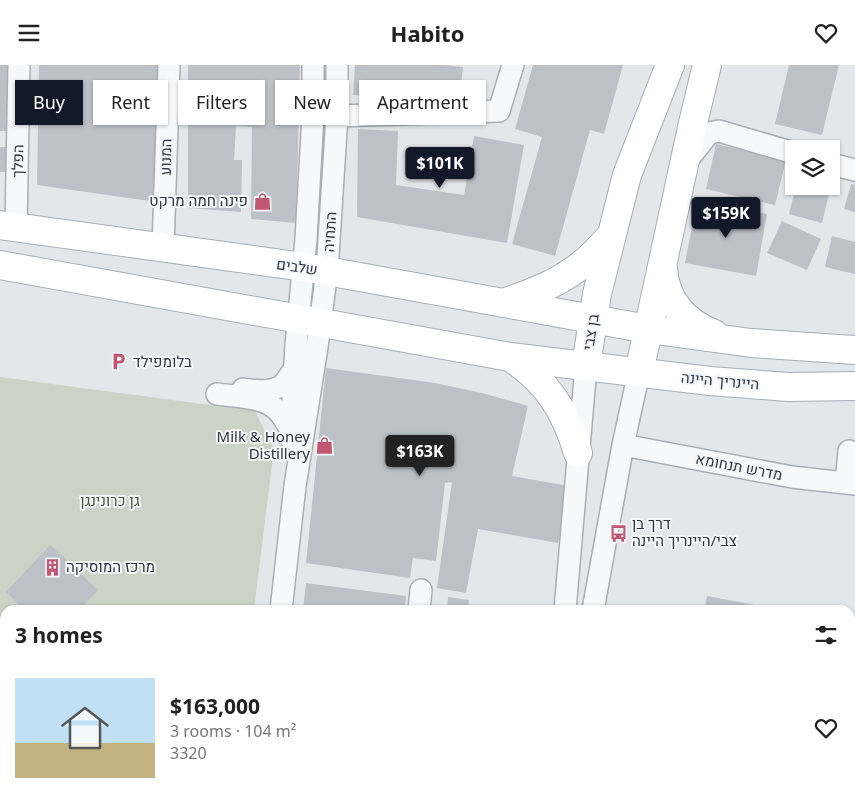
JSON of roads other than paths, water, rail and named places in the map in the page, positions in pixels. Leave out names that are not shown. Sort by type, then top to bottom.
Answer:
[{"type":"main road","name":"בן צבי","points":[[586,366],[593,318],[627,175],[670,65]]},
{"type":"main road","points":[[639,372],[707,65]]},
{"type":"main road","name":"שלבים","points":[[8,227],[316,269],[593,318]]},
{"type":"main road","points":[[502,303],[529,294],[568,275],[588,260],[611,236]]},
{"type":"main road","points":[[663,263],[667,290],[682,314],[697,326],[730,340]]},
{"type":"main road","points":[[0,265],[510,357],[586,366]]},
{"type":"main road","points":[[593,318],[648,329],[730,340],[855,350]]},
{"type":"main road","points":[[510,357],[528,368],[554,398],[572,431],[578,453]]},
{"type":"main road","name":"היינריך היינה","points":[[586,366],[710,381],[788,387],[855,386]]},
{"type":"street","name":"הפלך","points":[[8,227],[19,65]]},
{"type":"street","name":"המנוע","points":[[163,249],[169,65]]},
{"type":"street","name":"התחיה","points":[[313,65],[316,269]]},
{"type":"street","name":"התחיה","points":[[338,65],[338,80]]},
{"type":"street","points":[[349,116],[500,111],[513,65]]},
{"type":"street","name":"התחיה","points":[[282,605],[295,486],[309,322],[336,125]]},
{"type":"street","points":[[684,165],[709,133],[719,131],[785,150]]},
{"type":"street","points":[[840,166],[855,171]]},
{"type":"street","name":"התחיה","points":[[295,486],[291,430],[294,370],[309,322]]},
{"type":"street","name":"בן צבי","points":[[565,605],[586,366]]},
{"type":"street","points":[[291,430],[280,412],[269,404],[217,389],[269,390],[281,386],[294,370]]},
{"type":"street","points":[[593,605],[623,445],[639,372]]},
{"type":"street","name":"מדרש תנחומא","points":[[623,445],[792,477],[851,483]]},
{"type":"street","points":[[849,451],[851,483]]},
{"type":"place","name":"פינה חמה מרקט","points":[[262,201]]},
{"type":"place","name":"בלומפילד","points":[[119,362]]},
{"type":"place","name":"Milk & Honey Distillery","points":[[324,446]]},
{"type":"place","name":"דרך בן צבי/היינריך היינה","points":[[618,533]]},
{"type":"place","name":"מרכז המוסיקה","points":[[52,567]]},
{"type":"park label","name":"גן כרונינגן","points":[[110,501]]}]
